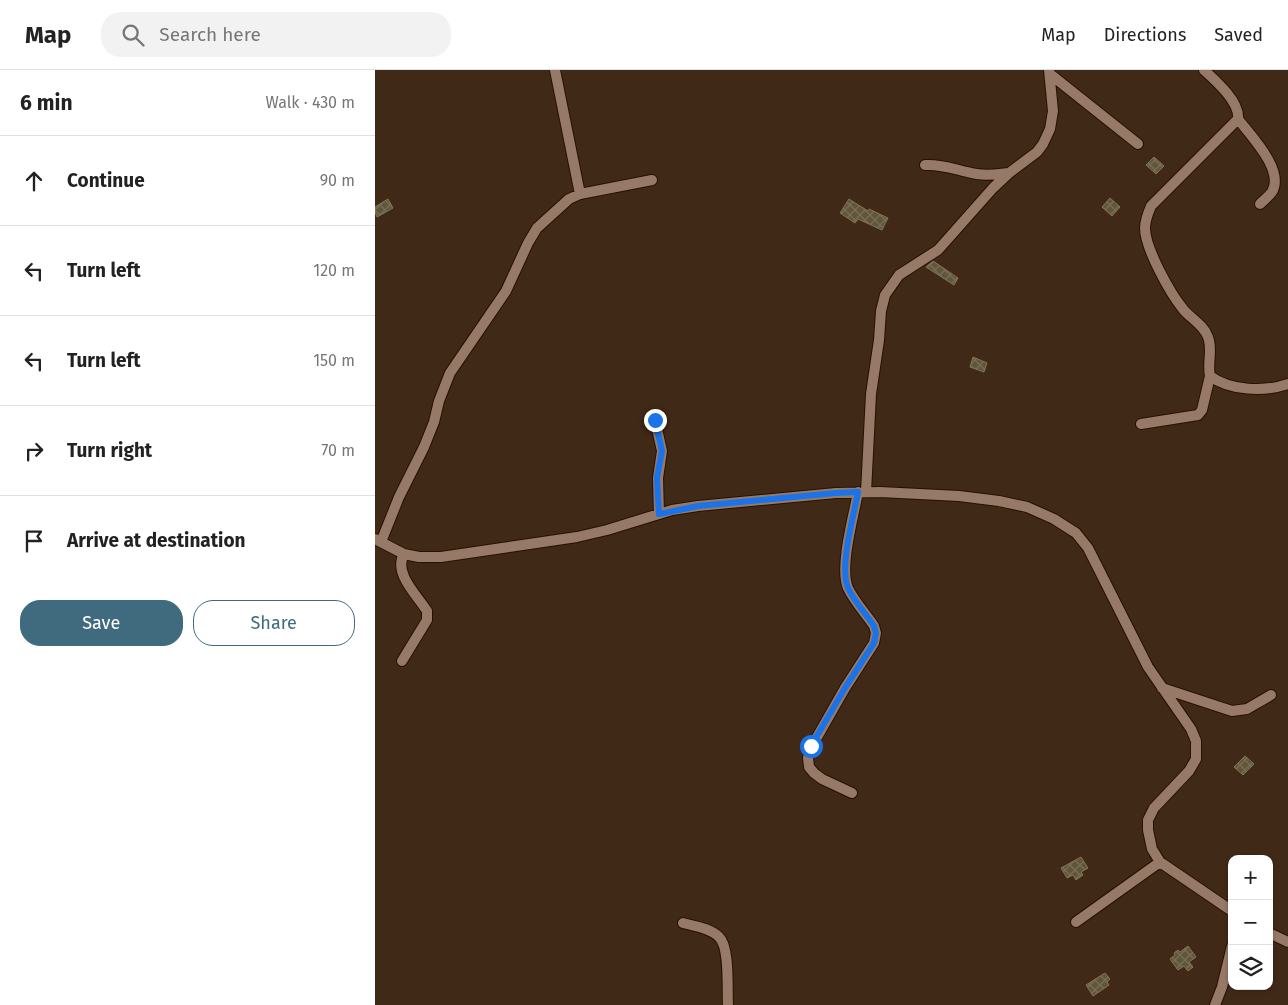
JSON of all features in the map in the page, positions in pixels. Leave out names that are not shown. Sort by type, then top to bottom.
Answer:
[{"type":"street","points":[[555,70],[579,194]]},
{"type":"street","points":[[1141,424],[1198,416],[1202,410],[1210,376],[1211,351],[1209,337],[1203,328],[1183,310],[1146,240],[1146,218],[1151,206],[1238,119],[1239,112],[1235,105],[1219,83],[1204,70]]},
{"type":"street","points":[[1050,72],[1138,144]]},
{"type":"street","points":[[852,793],[813,773],[809,767],[808,758],[811,746],[874,643],[876,633],[874,626],[848,588],[845,576],[848,543],[862,492],[871,394],[881,311],[885,295],[899,275],[938,250],[993,188],[1037,152],[1043,144],[1050,129],[1053,100],[1050,72]]},
{"type":"street","points":[[1238,119],[1270,162],[1273,172],[1275,182],[1272,192],[1260,204]]},
{"type":"street","points":[[925,165],[950,166],[976,174],[1009,173]]},
{"type":"street","points":[[652,180],[579,194],[564,204],[537,228],[506,291],[450,373],[427,439],[378,541],[404,554],[419,557],[441,556],[577,537],[659,514],[698,506],[862,492],[959,496],[999,501],[1027,507],[1055,519],[1076,533],[1088,548],[1148,667],[1191,729],[1196,741],[1196,760],[1189,771],[1154,808],[1148,820],[1152,849],[1160,862],[1228,908]]},
{"type":"street","points":[[1210,376],[1217,381],[1251,389],[1264,390],[1288,384]]},
{"type":"street","points":[[655,420],[662,451],[657,478],[659,514]]},
{"type":"street","points":[[402,661],[427,620],[428,615],[427,610],[402,573],[401,559],[404,554]]},
{"type":"street","points":[[1162,688],[1232,710],[1247,709],[1271,695]]},
{"type":"street","points":[[1076,922],[1160,862]]},
{"type":"street","points":[[683,923],[706,929],[721,938],[725,950],[728,1005]]},
{"type":"street","points":[[1273,935],[1288,942]]},
{"type":"street","points":[[1215,1005],[1228,962]]},
{"type":"building","points":[[1154,157],[1164,166],[1156,174],[1146,165]]},
{"type":"building","points":[[1110,198],[1120,207],[1112,216],[1102,207]]},
{"type":"building","points":[[388,199],[393,208],[377,217],[375,207]]},
{"type":"building","points":[[849,199],[868,211],[869,209],[888,218],[882,230],[858,219],[855,223],[840,213]]},
{"type":"building","points":[[933,261],[958,278],[954,285],[926,267]]},
{"type":"building","points":[[973,357],[987,363],[984,372],[970,367]]},
{"type":"building","points":[[1245,756],[1254,764],[1243,775],[1234,767]]},
{"type":"building","points":[[1081,857],[1088,868],[1081,872],[1083,875],[1076,880],[1073,875],[1067,878],[1061,868]]},
{"type":"building","points":[[1188,946],[1196,957],[1189,962],[1193,967],[1188,971],[1184,966],[1178,970],[1170,959],[1178,950],[1180,952]]},
{"type":"building","points":[[1105,973],[1110,979],[1107,982],[1109,985],[1093,996],[1086,985]]},
{"type":"route","points":[[655,420],[662,451],[657,478],[659,514],[698,506],[858,492],[848,543],[845,576],[848,588],[874,626],[876,633],[874,643],[811,746]]}]
